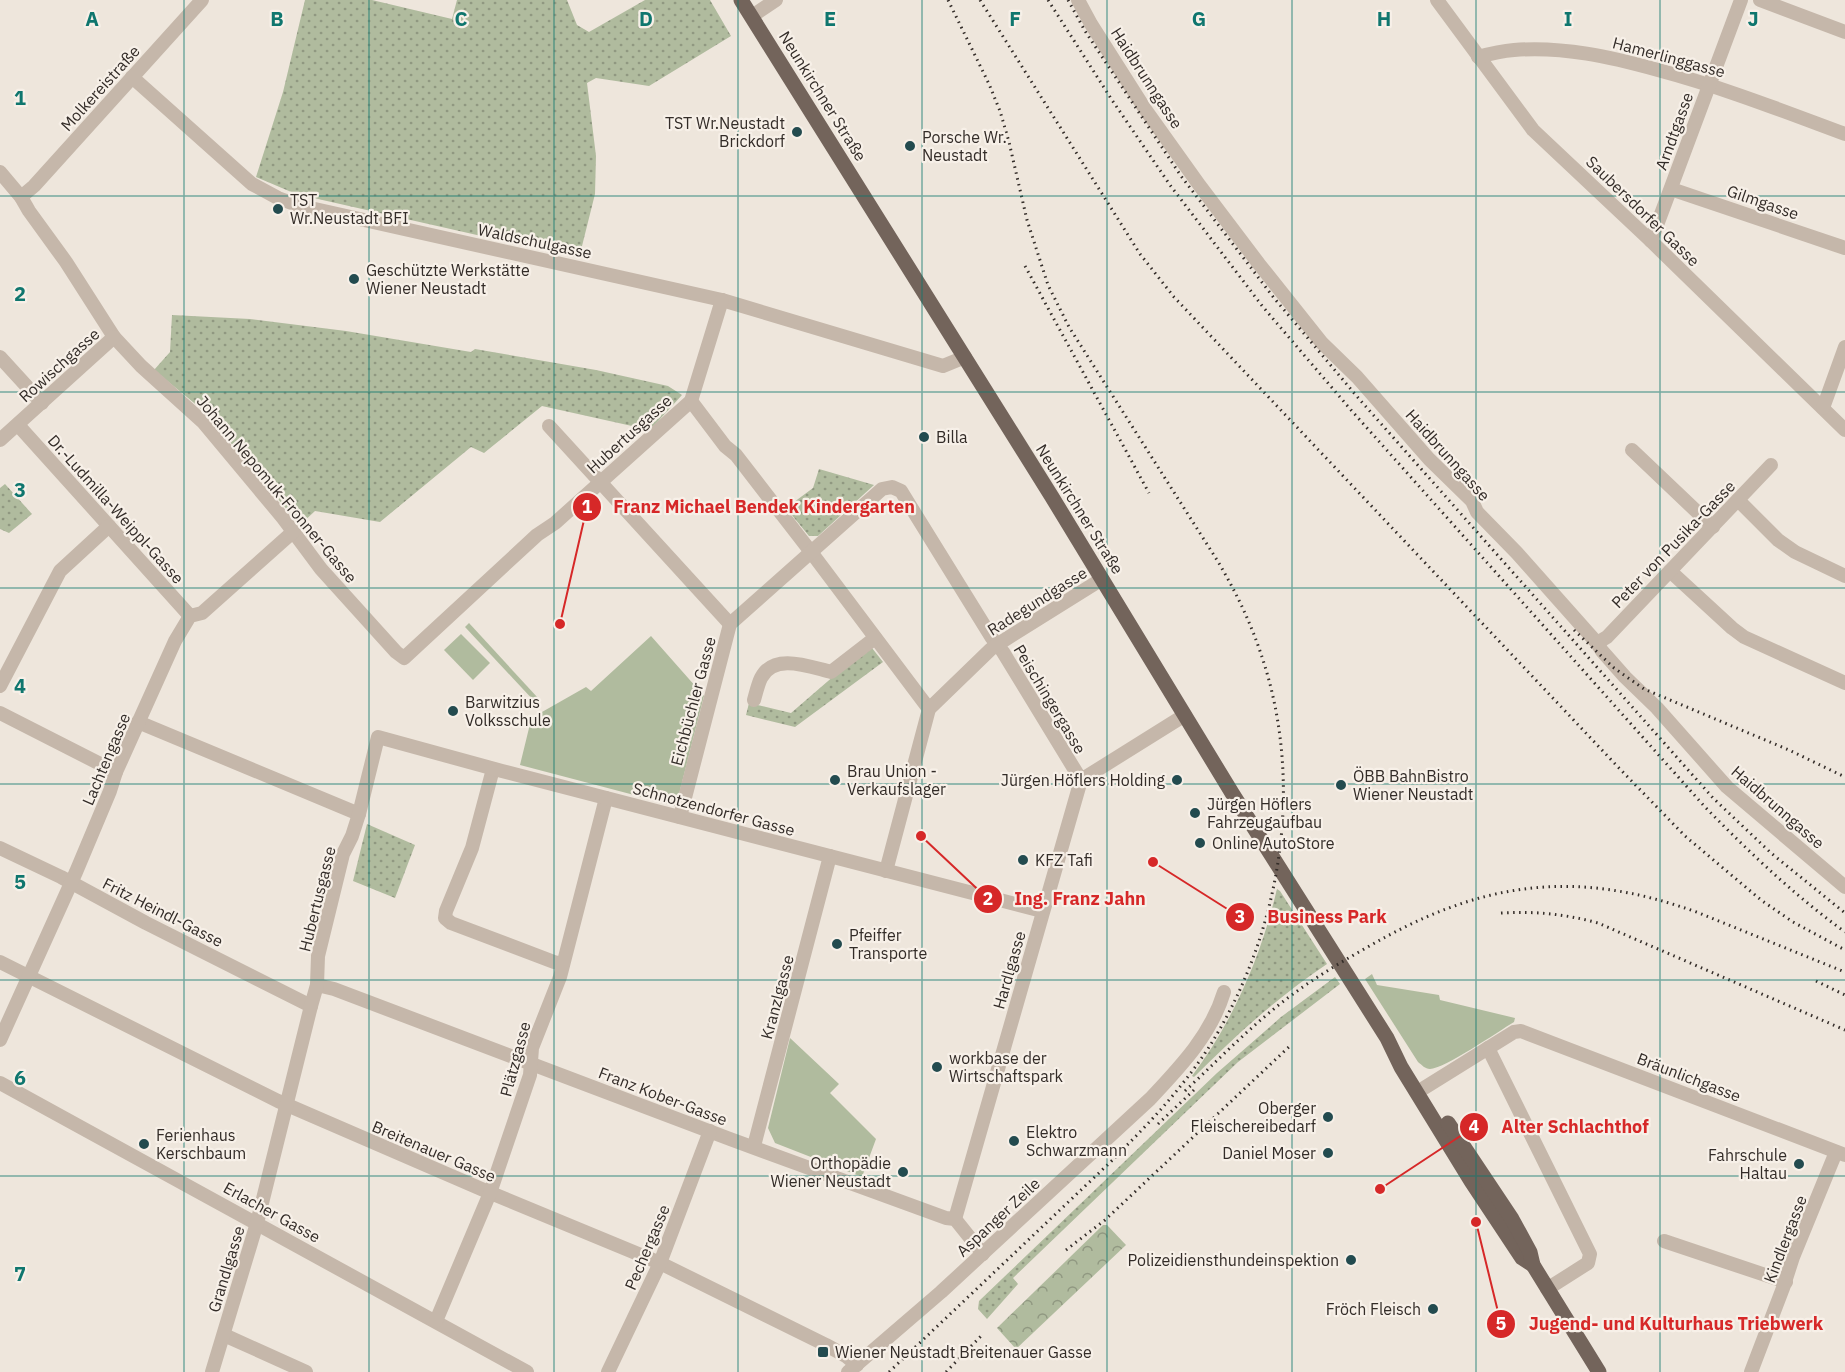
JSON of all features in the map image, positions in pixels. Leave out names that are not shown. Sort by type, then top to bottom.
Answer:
[{"type":"main road","name":"Neunkirchner Straße","points":[[741,0],[965,357],[1232,793],[1387,1038],[1401,1067],[1475,1188],[1522,1258],[1533,1265]]},
{"type":"main road","name":"Neunkirchner Straße","points":[[1387,1038],[1408,1063],[1512,1219],[1530,1252],[1533,1265],[1599,1372]]},
{"type":"street","name":"Molkereistraße","points":[[21,197],[34,186],[202,0]]},
{"type":"street","points":[[752,16],[776,0]]},
{"type":"street","name":"Haidbrunngasse","points":[[1078,0],[1145,109],[1200,186],[1322,343],[1357,377],[1429,459],[1472,501],[1477,512],[1517,553],[1625,677],[1657,708],[1727,787],[1845,887]]},
{"type":"street","name":"Saubersdorfer Gasse","points":[[1437,0],[1533,130],[1845,430]]},
{"type":"street","name":"Arndtgasse","points":[[1651,241],[1741,0]]},
{"type":"street","points":[[1760,0],[1845,32]]},
{"type":"street","name":"Hamerlinggasse","points":[[1478,57],[1511,50],[1543,49],[1581,52],[1633,63],[1710,84],[1845,134]]},
{"type":"street","name":"Waldschulgasse","points":[[132,76],[252,184],[297,205],[722,300],[943,366],[965,357]]},
{"type":"street","name":"Johann Nepomuk-Fronner-Gasse","points":[[0,172],[21,197],[66,262],[114,337],[141,366],[203,422],[294,531],[321,569],[404,658]]},
{"type":"street","name":"Gilmgasse","points":[[1671,189],[1845,248]]},
{"type":"street","name":"Hubertusgasse","points":[[404,658],[522,548],[555,523],[691,400],[722,300]]},
{"type":"street","name":"Rowischgasse","points":[[0,440],[114,337]]},
{"type":"street","points":[[1823,408],[1845,346]]},
{"type":"street","points":[[0,357],[42,403]]},
{"type":"street","points":[[691,400],[812,552],[929,709],[886,871]]},
{"type":"street","name":"Dr.-Ludmilla-Weippl-Gasse","points":[[18,425],[190,616]]},
{"type":"street","points":[[549,426],[730,624]]},
{"type":"street","points":[[1632,450],[1713,527]]},
{"type":"street","name":"Peter von Pusika-Gasse","points":[[1597,643],[1607,638],[1771,465]]},
{"type":"street","name":"Eichbüchler Gasse","points":[[680,817],[730,624],[882,489],[892,487]]},
{"type":"street","name":"Peischingergasse","points":[[892,487],[901,491],[1081,780]]},
{"type":"street","points":[[1738,500],[1778,540],[1795,552],[1845,576]]},
{"type":"street","points":[[0,686],[60,571],[109,526]]},
{"type":"street","name":"Lachtengasse","points":[[0,1040],[175,640],[190,616],[202,613],[294,531]]},
{"type":"street","points":[[1670,571],[1744,637],[1845,683]]},
{"type":"street","name":"Radegundgasse","points":[[929,709],[997,645],[1102,579]]},
{"type":"street","points":[[754,700],[761,676],[772,667],[790,662],[831,672],[875,638]]},
{"type":"street","points":[[0,713],[116,772]]},
{"type":"street","points":[[1081,780],[1185,715]]},
{"type":"street","points":[[138,722],[358,814]]},
{"type":"street","name":"Hubertusgasse","points":[[286,1105],[317,985],[318,956],[343,854],[352,836],[378,737]]},
{"type":"street","name":"Schnotzendorfer Gasse","points":[[378,737],[493,769],[1042,911]]},
{"type":"street","points":[[493,769],[472,848],[445,918],[480,934],[563,964]]},
{"type":"street","name":"Hardlgasse","points":[[955,1219],[1081,780]]},
{"type":"street","name":"Plätzgasse","points":[[436,1322],[490,1193],[530,1075],[532,1048],[560,976],[606,798]]},
{"type":"street","name":"Fritz Heindl-Gasse","points":[[0,848],[311,1006]]},
{"type":"street","name":"Kranzlgasse","points":[[754,1146],[830,856]]},
{"type":"street","name":"Breitenauer Gasse","points":[[0,962],[286,1105],[660,1263],[846,1356],[852,1368]]},
{"type":"street","name":"Franz Kober-Gasse","points":[[317,985],[334,989],[946,1218],[955,1219]]},
{"type":"street","name":"Aspanger Zeile","points":[[852,1368],[983,1254],[1150,1099],[1202,1039],[1220,1006],[1224,992]]},
{"type":"street","name":"Bräunlichgasse","points":[[1488,1048],[1514,1032],[1521,1031],[1840,1153]]},
{"type":"street","points":[[1424,1088],[1488,1048],[1590,1254],[1588,1263],[1547,1288]]},
{"type":"street","name":"Erlacher Gasse","points":[[0,1083],[527,1372]]},
{"type":"street","name":"Grandlgasse","points":[[212,1372],[257,1223],[286,1105]]},
{"type":"street","name":"Pechergasse","points":[[608,1372],[660,1263],[710,1131]]},
{"type":"street","name":"Kindlergasse","points":[[1751,1372],[1796,1251],[1840,1153]]},
{"type":"street","points":[[955,1219],[983,1254]]},
{"type":"street","points":[[1664,1241],[1786,1282]]},
{"type":"street","points":[[224,1335],[306,1372]]},
{"type":"green space","points":[[305,0],[372,0],[452,19],[457,0],[567,0],[577,25],[589,32],[645,0],[710,0],[731,36],[649,86],[596,78],[587,83],[596,156],[595,194],[579,258],[296,194],[256,177],[283,92]]},
{"type":"green space","points":[[172,315],[250,319],[346,331],[471,352],[475,349],[596,370],[668,386],[682,395],[650,430],[542,406],[484,453],[471,447],[380,522],[315,511],[300,525],[199,407],[154,370],[170,352]]},
{"type":"green space","points":[[819,469],[874,485],[818,536],[809,536],[786,508],[813,488]]},
{"type":"green space","points":[[5,484],[32,514],[9,533],[0,529],[0,488]]},
{"type":"green space","points":[[469,623],[538,698],[535,702],[465,627]]},
{"type":"green space","points":[[461,634],[490,663],[473,680],[444,650]]},
{"type":"green space","points":[[651,636],[704,696],[676,806],[520,765],[530,724],[542,712],[586,687],[591,691]]},
{"type":"green space","points":[[872,648],[883,662],[795,727],[746,715],[749,703],[791,713],[835,675]]},
{"type":"green space","points":[[367,824],[415,845],[395,898],[353,881]]},
{"type":"green space","points":[[1277,889],[1327,964],[1258,1017],[1194,1077],[1192,1076],[1221,1033],[1244,987],[1263,939]]},
{"type":"green space","points":[[1372,974],[1377,985],[1439,995],[1440,1000],[1515,1018],[1514,1022],[1447,1063],[1427,1068],[1418,1062],[1365,979]]},
{"type":"green space","points":[[1335,977],[1340,984],[1238,1062],[1013,1278],[1018,1284],[987,1319],[978,1309],[979,1301],[1217,1073],[1281,1017]]},
{"type":"green space","points":[[790,1038],[839,1084],[830,1093],[876,1139],[862,1177],[775,1143],[768,1128]]},
{"type":"green space","points":[[1103,1225],[1107,1225],[1126,1245],[1016,1349],[997,1328]]},
{"type":"railway","points":[[948,0],[1000,111],[1027,220],[1048,285],[1069,327],[1217,560],[1236,594],[1261,654],[1274,703],[1282,753],[1283,804],[1279,854],[1270,904],[1255,953],[1235,1000],[1201,1060],[1166,1104],[1114,1158]]},
{"type":"railway","points":[[980,0],[1140,254],[1174,297],[1685,836],[1761,900],[1793,922],[1845,950]]},
{"type":"railway","points":[[1048,0],[1170,185],[1263,307],[1351,410],[1705,807],[1772,872],[1845,932]]},
{"type":"railway","points":[[1068,0],[1085,31],[1181,176],[1274,298],[1360,400],[1713,798],[1771,853],[1845,913]]},
{"type":"railway","points":[[1025,266],[1149,493]]},
{"type":"railway","points":[[1574,630],[1614,668],[1644,689],[1789,750],[1845,777]]},
{"type":"railway","points":[[1185,1091],[1275,1008],[1342,962],[1408,926],[1448,908],[1488,896],[1528,888],[1568,886],[1610,890],[1653,899],[1699,913],[1845,972]]},
{"type":"railway","points":[[1501,913],[1550,914],[1598,923],[1845,1030]]},
{"type":"railway","points":[[1816,981],[1845,995]]},
{"type":"railway","points":[[1066,1250],[1105,1220],[1292,1044]]},
{"type":"railway","points":[[1158,1124],[1195,1089]]},
{"type":"railway","points":[[889,1372],[1120,1153]]},
{"type":"railway","points":[[946,1372],[983,1334]]},
{"type":"place","name":"TST Wr.Neustadt Brickdorf","points":[[797,132]]},
{"type":"place","name":"Porsche Wr. Neustadt","points":[[910,146]]},
{"type":"place","name":"TST Wr.Neustadt BFI","points":[[278,209]]},
{"type":"place","name":"Geschützte Werkstätte Wiener Neustadt","points":[[354,279]]},
{"type":"place","name":"Billa","points":[[924,437]]},
{"type":"place","name":"Franz Michael Bendek Kindergarten","points":[[560,624]]},
{"type":"place","name":"Barwitzius Volksschule","points":[[453,711]]},
{"type":"place","name":"Brau Union - Verkaufslager","points":[[835,780]]},
{"type":"place","name":"Jürgen Höflers Holding","points":[[1177,780]]},
{"type":"place","name":"ÖBB BahnBistro Wiener Neustadt","points":[[1341,785]]},
{"type":"place","name":"Jürgen Höflers Fahrzeugaufbau","points":[[1195,813]]},
{"type":"place","name":"Ing. Franz Jahn","points":[[921,836]]},
{"type":"place","name":"Online AutoStore","points":[[1200,843]]},
{"type":"place","name":"KFZ Tafi","points":[[1023,860]]},
{"type":"place","name":"Business Park","points":[[1153,862]]},
{"type":"place","name":"Pfeiffer Transporte","points":[[837,944]]},
{"type":"place","name":"workbase der Wirtschaftspark","points":[[937,1067]]},
{"type":"place","name":"Oberger Fleischereibedarf","points":[[1328,1117]]},
{"type":"place","name":"Elektro Schwarzmann","points":[[1014,1141]]},
{"type":"place","name":"Ferienhaus Kerschbaum","points":[[144,1144]]},
{"type":"place","name":"Daniel Moser","points":[[1328,1153]]},
{"type":"place","name":"Fahrschule Haltau","points":[[1799,1164]]},
{"type":"place","name":"Orthopädie Wiener Neustadt","points":[[903,1172]]},
{"type":"place","name":"Alter Schlachthof","points":[[1380,1189]]},
{"type":"place","name":"Jugend- und Kulturhaus Triebwerk","points":[[1476,1222]]},
{"type":"place","name":"Polizeidiensthundeinspektion","points":[[1351,1260]]},
{"type":"place","name":"Fröch Fleisch","points":[[1433,1309]]},
{"type":"place","name":"Wiener Neustadt Breitenauer Gasse","points":[[823,1352]]}]
